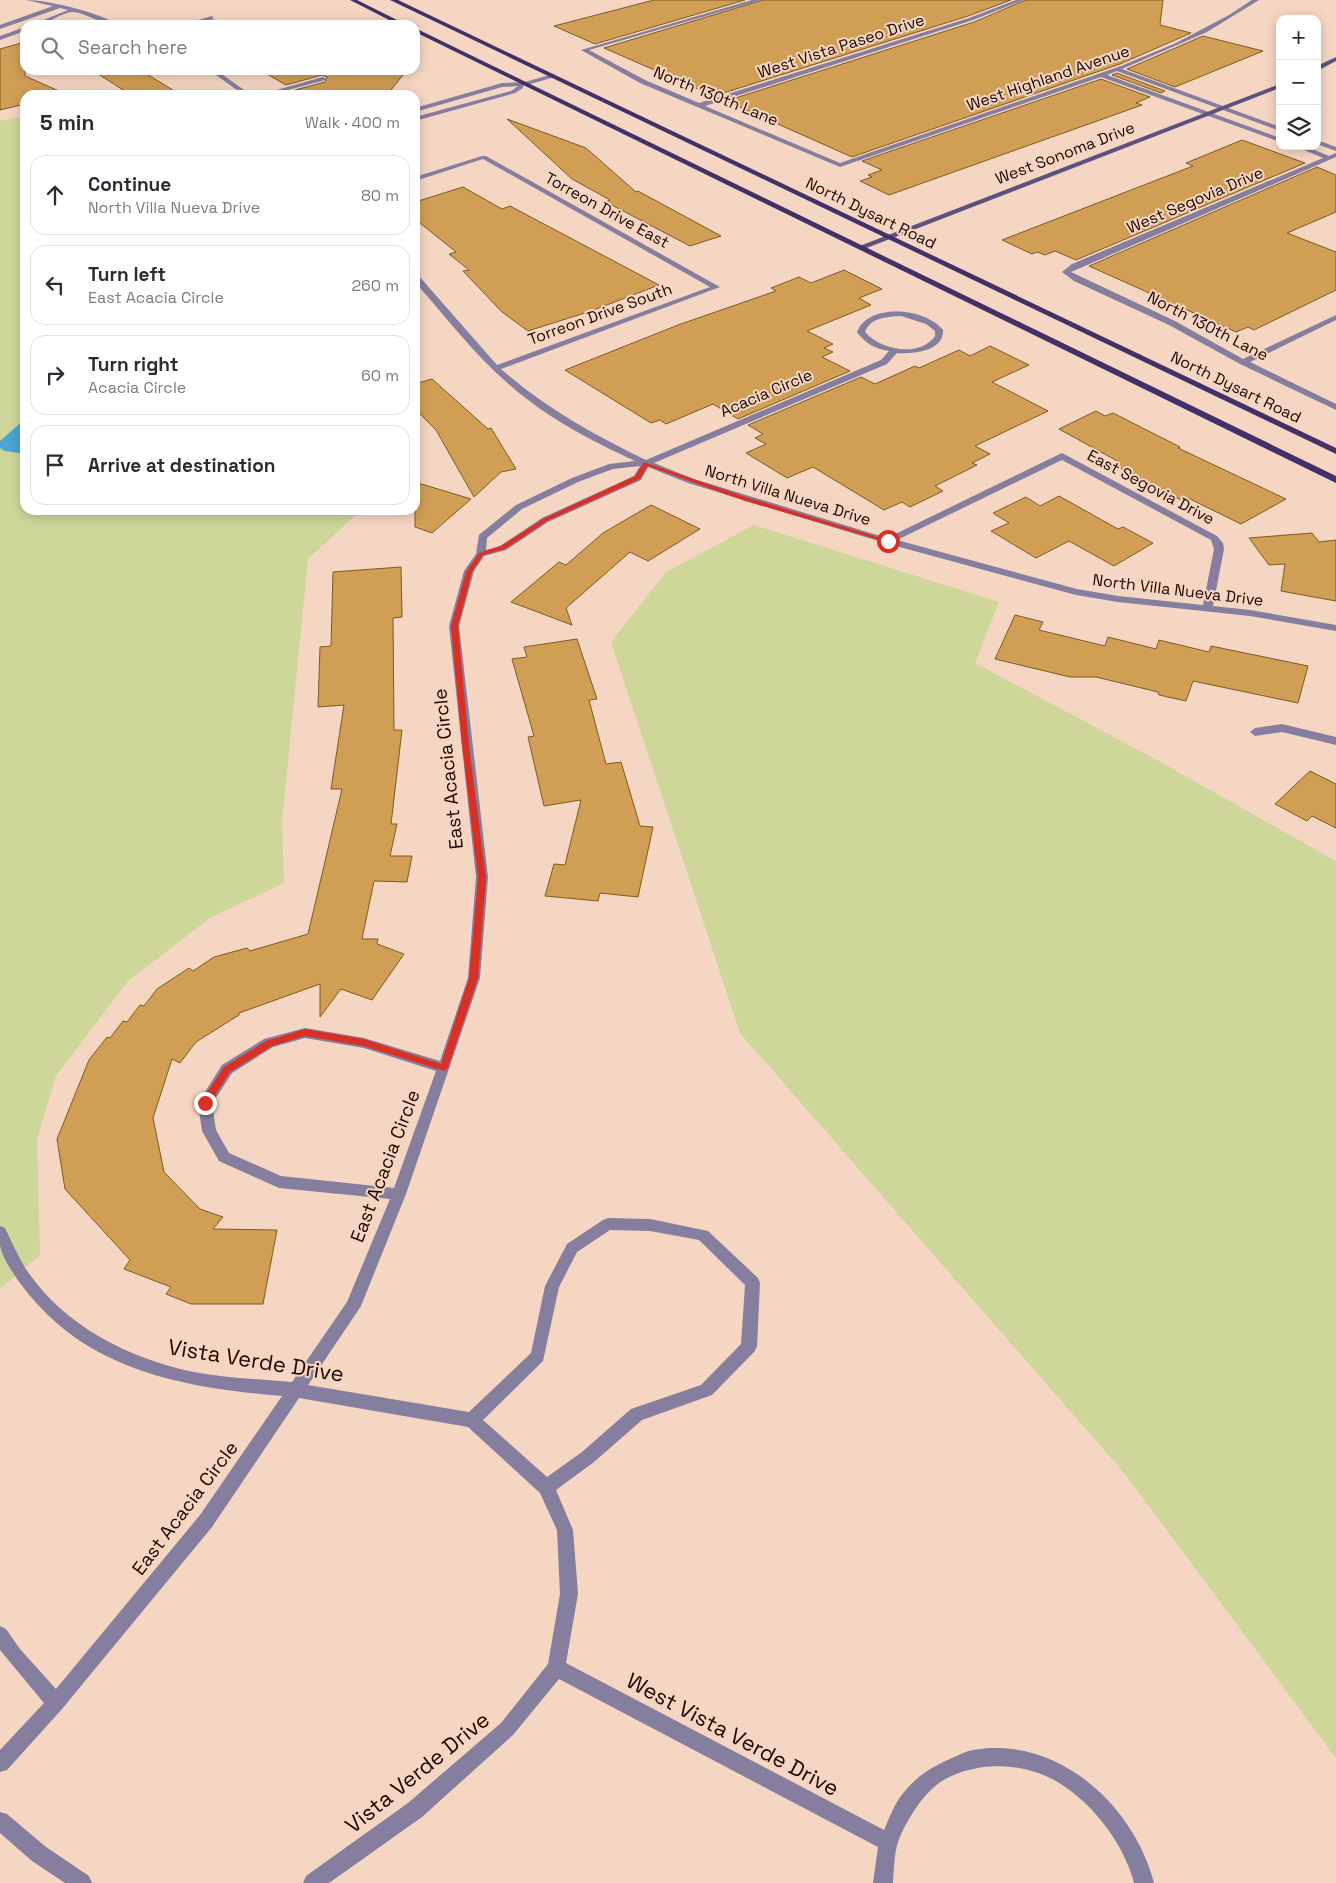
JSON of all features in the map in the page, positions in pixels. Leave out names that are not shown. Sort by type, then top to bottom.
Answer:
[{"type":"main road","points":[[353,0],[394,20]]},
{"type":"main road","name":"North Dysart Road","points":[[393,0],[1336,451]]},
{"type":"main road","name":"North Dysart Road","points":[[420,32],[1336,480]]},
{"type":"street","points":[[29,0],[60,6],[102,20]]},
{"type":"street","name":"North 130th Lane","points":[[758,0],[584,50],[614,69],[697,106],[746,124],[840,165]]},
{"type":"street","name":"West Vista Paseo Drive","points":[[697,106],[971,19],[1021,0]]},
{"type":"street","name":"West Highland Avenue","points":[[840,165],[1102,75],[1202,33],[1256,0]]},
{"type":"street","points":[[0,27],[60,6]]},
{"type":"street","points":[[48,20],[74,10]]},
{"type":"street","points":[[204,20],[212,18]]},
{"type":"street","points":[[0,38],[20,31]]},
{"type":"street","points":[[1321,67],[1336,59]]},
{"type":"street","points":[[1116,69],[1276,128]]},
{"type":"street","points":[[219,75],[241,90]]},
{"type":"street","points":[[1102,75],[1276,139]]},
{"type":"street","points":[[420,109],[502,85],[525,84],[553,76]]},
{"type":"street","points":[[281,90],[323,79]]},
{"type":"street","points":[[420,118],[513,92],[525,84]]},
{"type":"street","name":"West Sonoma Drive","points":[[861,247],[1276,88]]},
{"type":"street","points":[[1321,143],[1336,149]]},
{"type":"street","points":[[1312,150],[1333,156]]},
{"type":"street","name":"West Segovia Drive","points":[[1066,272],[1075,266],[1333,156]]},
{"type":"street","name":"Torreon Drive East","points":[[420,177],[484,158],[716,288]]},
{"type":"street","name":"North 130th Lane","points":[[1066,272],[1336,407]]},
{"type":"street","name":"North Villa Nueva Drive","points":[[420,283],[495,368],[515,386],[569,423],[646,463],[691,481],[888,541],[1076,592],[1118,599],[1250,613],[1336,628]]},
{"type":"street","name":"Torreon Drive South","points":[[495,368],[716,288]]},
{"type":"street","points":[[901,314],[925,319],[938,330],[939,336],[930,346],[908,351],[895,350],[872,344],[864,338],[861,332],[863,326],[877,317],[901,314]]},
{"type":"street","points":[[1243,362],[1336,317]]},
{"type":"street","name":"Acacia Circle","points":[[646,463],[884,362],[895,350]]},
{"type":"street","name":"East Segovia Drive","points":[[888,541],[1062,456],[1214,538],[1218,543],[1219,549],[1207,609]]},
{"type":"street","points":[[481,554],[503,548],[545,520],[638,478],[646,463]]},
{"type":"street","name":"East Acacia Circle","points":[[0,1763],[56,1703],[206,1521],[353,1306],[399,1194],[474,978],[482,878],[454,626],[469,572],[481,554],[482,537],[519,507],[576,480],[612,466],[646,463]]},
{"type":"street","points":[[1255,732],[1282,728],[1336,741]]},
{"type":"street","points":[[399,1194],[279,1182],[224,1157],[208,1132],[205,1103],[227,1070],[270,1044],[305,1033],[364,1042],[444,1068]]},
{"type":"street","points":[[472,1420],[538,1356],[552,1286],[572,1248],[608,1224],[650,1225],[703,1235],[753,1284],[749,1347],[706,1390],[637,1414],[588,1457],[546,1487]]},
{"type":"street","name":"Vista Verde Drive","points":[[0,1232],[22,1276],[35,1293],[70,1326],[92,1342],[120,1356],[189,1378],[237,1386],[297,1390],[472,1420],[546,1487],[565,1530],[569,1594],[556,1668],[507,1729],[415,1810],[313,1883]]},
{"type":"street","points":[[0,1635],[14,1655],[56,1703]]},
{"type":"street","name":"West Vista Verde Drive","points":[[556,1668],[888,1842]]},
{"type":"street","points":[[883,1883],[888,1842],[907,1803],[935,1775],[972,1759],[1012,1757],[1053,1769],[1090,1794],[1122,1831],[1144,1883]]},
{"type":"street","points":[[0,1821],[39,1854],[82,1883]]},
{"type":"green space","points":[[20,117],[20,515],[356,515],[308,559],[282,822],[284,883],[210,918],[128,981],[56,1076],[37,1139],[40,1255],[0,1289],[0,121]]},
{"type":"green space","points":[[754,525],[999,602],[975,663],[1157,760],[1336,861],[1336,1758],[1125,1474],[740,1033],[611,642],[666,572]]},
{"type":"water","points":[[20,423],[20,453],[5,451],[0,448],[0,441]]},
{"type":"building","points":[[654,0],[745,0],[595,44],[554,26]]},
{"type":"building","points":[[763,0],[1011,0],[968,16],[714,96],[604,48]]},
{"type":"building","points":[[1026,0],[1163,0],[1160,25],[1191,33],[1120,64],[852,157],[726,101],[974,22]]},
{"type":"building","points":[[1203,36],[1263,51],[1175,87],[1127,69]]},
{"type":"building","points":[[20,43],[20,75],[25,75],[57,90],[20,90],[20,105],[0,110],[0,49]]},
{"type":"building","points":[[1117,73],[1165,91],[1161,93],[1112,75]]},
{"type":"building","points":[[100,75],[148,75],[173,90],[123,90]]},
{"type":"building","points":[[269,75],[322,75],[286,85]]},
{"type":"building","points":[[322,75],[403,75],[391,90],[295,90],[325,82],[327,77]]},
{"type":"building","points":[[1101,79],[1150,97],[1136,103],[1142,105],[889,195],[860,181],[872,177],[868,175],[882,170],[862,161]]},
{"type":"building","points":[[507,119],[586,148],[636,192],[638,191],[721,236],[690,246],[606,202],[610,200],[572,179]]},
{"type":"building","points":[[1242,140],[1305,163],[1076,260],[1055,251],[1045,255],[1037,252],[1032,254],[1002,240],[1193,166],[1186,163]]},
{"type":"building","points":[[1317,167],[1336,175],[1336,212],[1287,233],[1336,252],[1336,290],[1254,330],[1248,327],[1236,332],[1089,266]]},
{"type":"building","points":[[463,187],[502,209],[510,206],[659,285],[591,311],[528,331],[502,312],[463,271],[469,270],[449,254],[456,252],[420,223],[420,200]]},
{"type":"building","points":[[844,270],[882,289],[859,298],[871,305],[807,331],[833,344],[824,348],[833,352],[822,357],[850,371],[738,419],[713,404],[666,424],[660,420],[651,423],[565,370],[678,325],[776,291],[771,288],[799,277],[811,283]]},
{"type":"building","points":[[990,346],[1029,365],[992,382],[1048,411],[975,446],[990,454],[972,463],[977,465],[935,486],[943,491],[910,507],[902,502],[884,510],[813,467],[787,478],[746,453],[766,444],[755,438],[763,434],[748,425],[861,377],[875,384],[915,366],[919,368],[959,350],[970,356]]},
{"type":"building","points":[[432,379],[488,429],[491,428],[516,469],[501,472],[474,497],[436,430],[420,414],[420,383]]},
{"type":"building","points":[[1096,411],[1105,416],[1113,413],[1180,447],[1178,448],[1286,499],[1241,524],[1188,498],[1183,501],[1114,465],[1119,462],[1059,429]]},
{"type":"building","points":[[420,484],[471,499],[432,533],[415,527],[415,515],[420,515]]},
{"type":"building","points":[[1059,496],[1118,529],[1123,527],[1153,543],[1114,566],[1069,541],[1036,558],[991,531],[1009,523],[993,513],[1026,497],[1040,506]]},
{"type":"building","points":[[651,505],[700,529],[648,561],[630,552],[566,608],[572,625],[511,602],[559,562],[566,565],[603,533]]},
{"type":"building","points":[[1312,533],[1319,542],[1336,540],[1336,601],[1281,591],[1285,564],[1269,565],[1249,538]]},
{"type":"building","points":[[401,567],[402,617],[393,618],[394,730],[402,730],[391,824],[397,824],[390,856],[412,856],[407,882],[374,881],[362,939],[378,939],[377,944],[404,954],[372,1000],[341,989],[320,1017],[320,984],[239,1013],[239,1015],[196,1042],[180,1063],[172,1059],[153,1118],[164,1172],[200,1209],[223,1217],[213,1229],[277,1230],[263,1304],[191,1304],[166,1294],[171,1287],[124,1269],[130,1260],[65,1189],[57,1139],[89,1060],[107,1037],[110,1038],[123,1021],[127,1022],[140,1005],[144,1006],[157,989],[189,968],[193,971],[214,957],[247,948],[250,951],[308,934],[342,789],[331,789],[344,705],[318,707],[320,647],[331,646],[333,572]]},
{"type":"building","points":[[1015,615],[1043,622],[1039,630],[1105,646],[1108,637],[1156,649],[1159,640],[1209,652],[1211,646],[1308,666],[1298,703],[1193,681],[1186,701],[1096,677],[1070,677],[995,659]]},
{"type":"building","points":[[577,639],[597,699],[589,700],[606,764],[621,762],[640,826],[653,827],[638,897],[600,893],[598,901],[545,896],[554,864],[565,865],[581,800],[544,806],[528,737],[534,736],[512,659],[527,657],[524,647]]},
{"type":"building","points":[[1310,771],[1336,784],[1336,828],[1312,816],[1307,821],[1275,804]]},
{"type":"route","points":[[205,1103],[227,1070],[270,1044],[305,1033],[364,1042],[444,1068],[474,978],[482,878],[454,626],[469,572],[481,554],[503,548],[545,520],[638,478],[646,463],[691,481],[888,541]]}]
